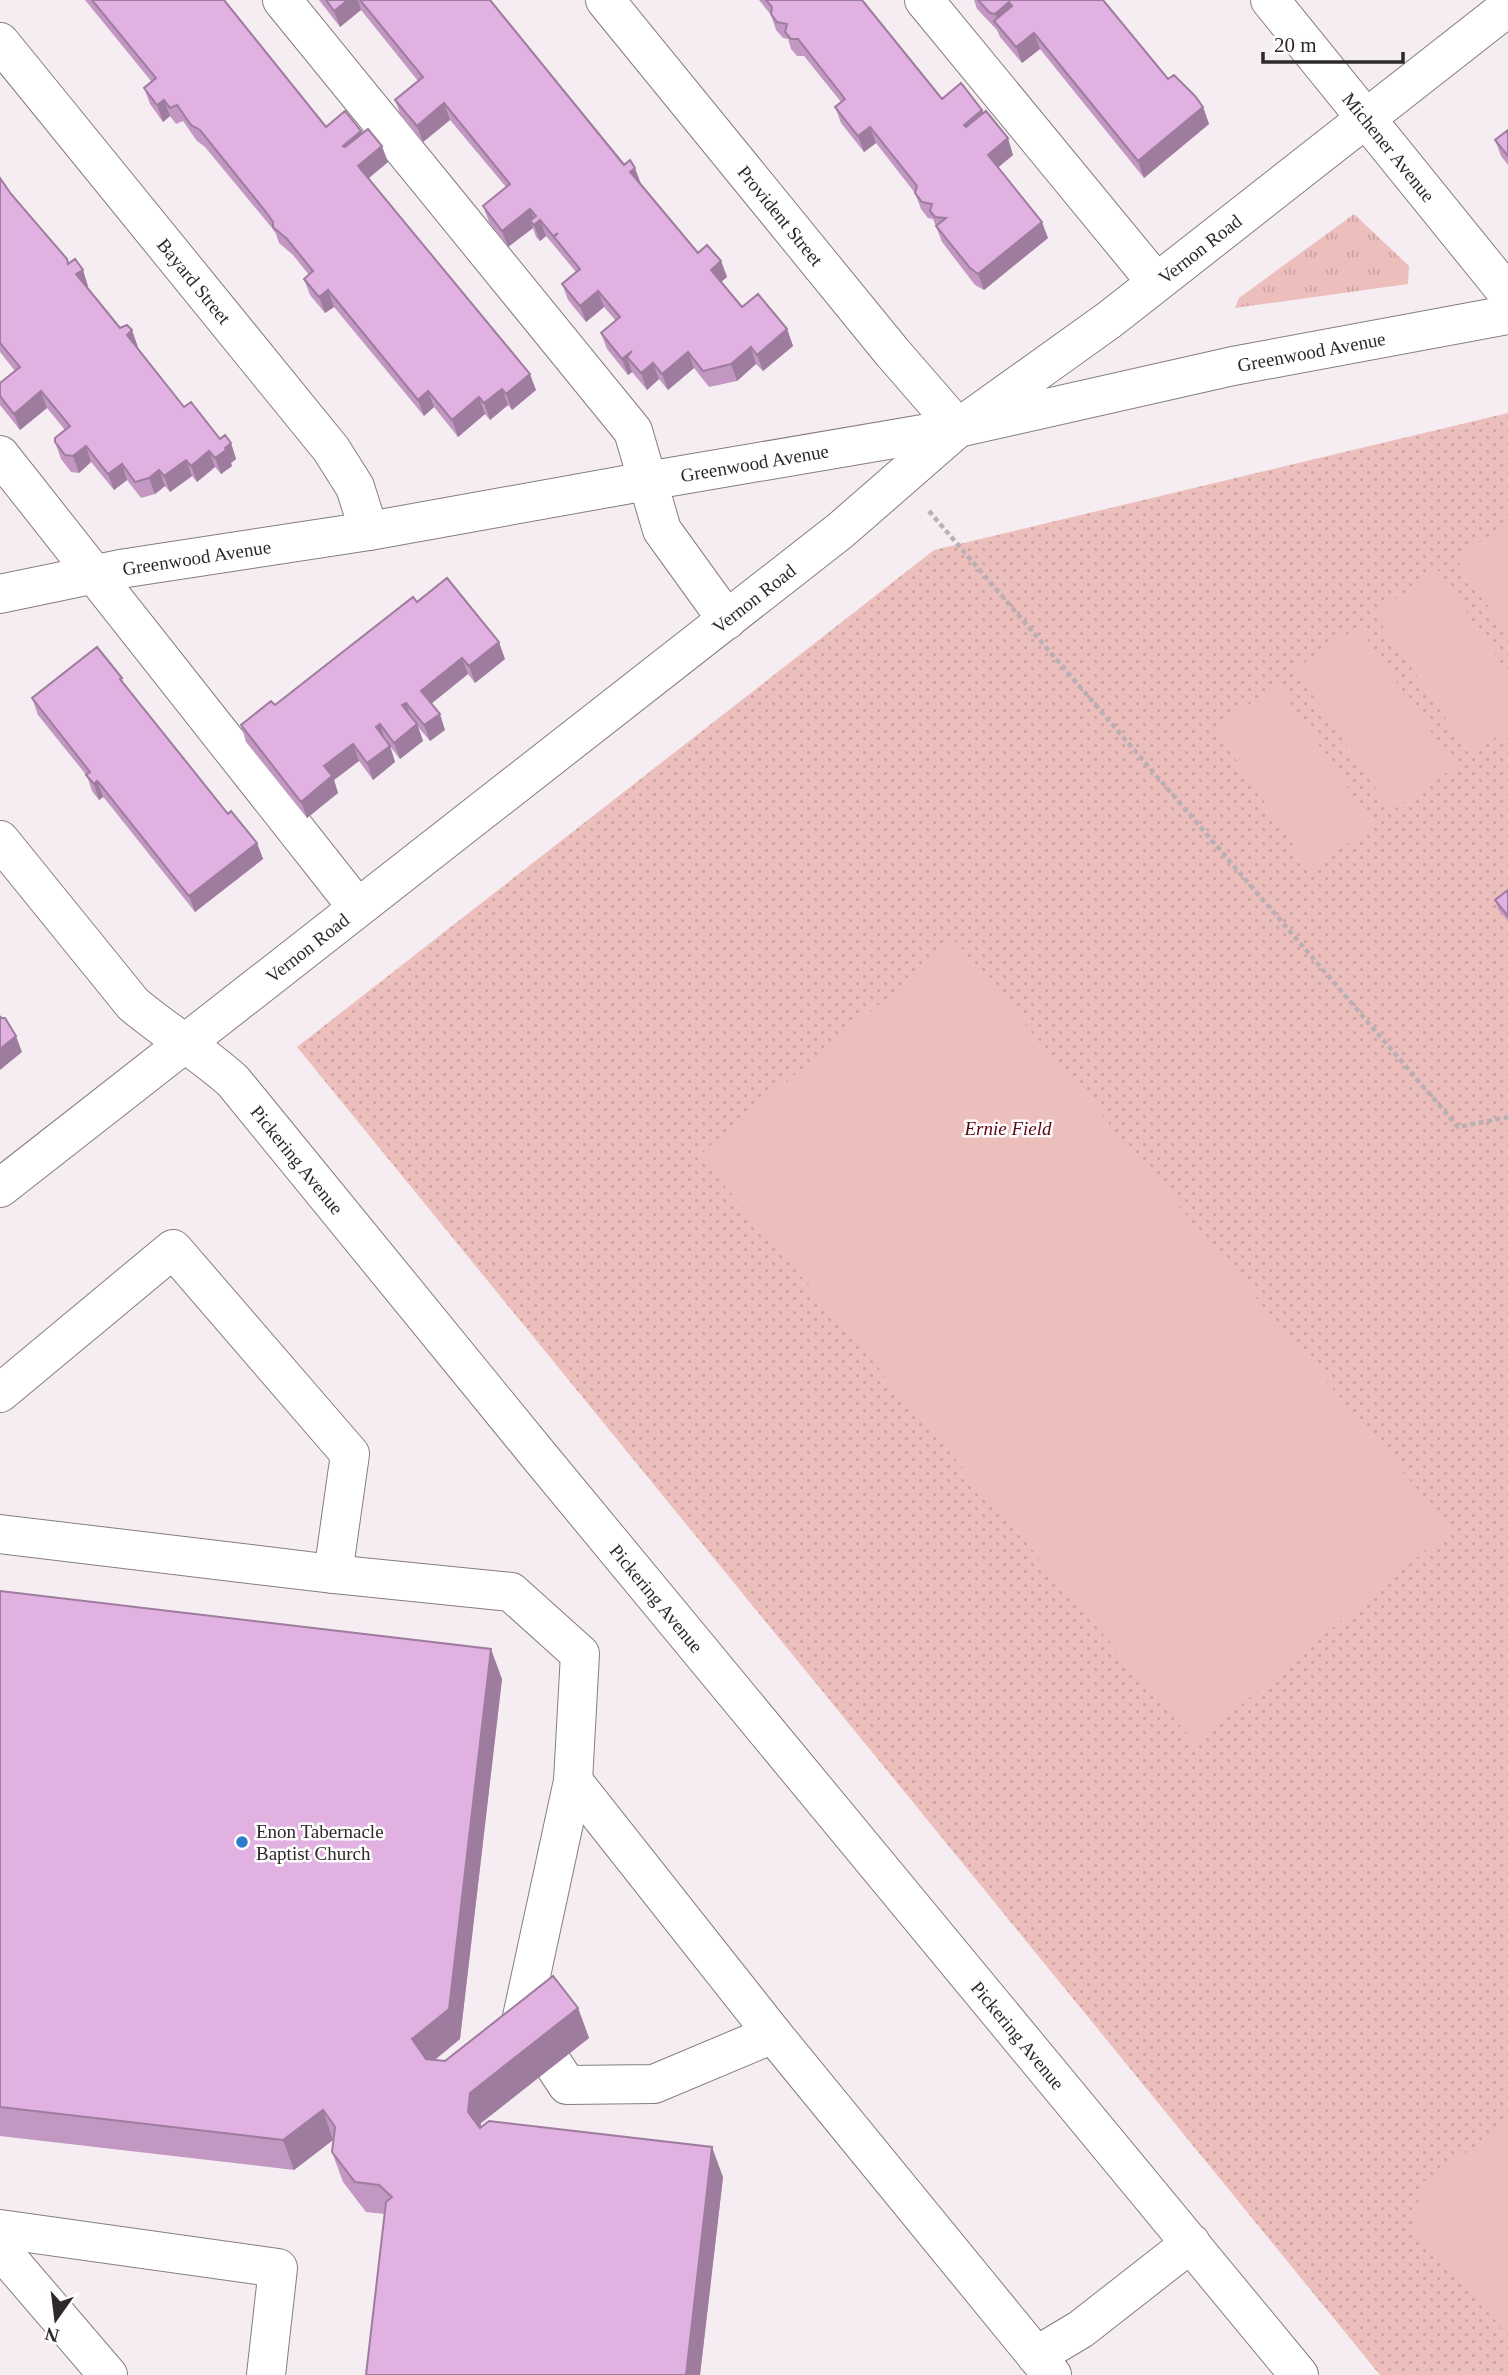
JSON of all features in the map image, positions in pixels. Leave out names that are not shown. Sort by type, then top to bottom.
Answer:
[{"type":"street","points":[[282,0],[633,431],[662,530],[727,620]]},
{"type":"street","name":"Provident Street","points":[[605,0],[892,352],[958,428]]},
{"type":"street","points":[[924,0],[1156,282]]},
{"type":"street","name":"Michener Avenue","points":[[1270,0],[1508,294]]},
{"type":"street","name":"Vernon Road","points":[[0,1188],[841,530],[958,428],[1110,320],[1508,7]]},
{"type":"street","name":"Bayard Street","points":[[0,42],[331,449],[355,487],[369,531]]},
{"type":"street","name":"Greenwood Avenue","points":[[0,594],[94,574],[369,531],[958,428],[1233,366],[1508,315]]},
{"type":"street","points":[[0,455],[357,907]]},
{"type":"street","name":"Pickering Avenue","points":[[0,840],[133,1004],[159,1026],[210,1060],[233,1081],[540,1457],[1299,2375]]},
{"type":"street","points":[[0,1393],[173,1249],[350,1454],[333,1574]]},
{"type":"street","points":[[0,1534],[333,1574],[511,1592],[580,1654],[573,1781],[522,2017],[531,2031]]},
{"type":"street","points":[[573,1781],[772,2034],[1044,2366],[1081,2329],[1191,2243]]},
{"type":"street","points":[[554,2065],[567,2085],[654,2084],[772,2034]]},
{"type":"street","points":[[0,2230],[278,2268],[266,2375]]},
{"type":"street","points":[[0,2249],[108,2375]]},
{"type":"path","points":[[901,479],[1458,1127],[1508,1117]]},
{"type":"green space","points":[[1354,214],[1409,266],[1408,284],[1235,308],[1239,298]]},
{"type":"green space","name":"Ernie Field","points":[[1508,413],[1508,2375],[1380,2375],[297,1047],[934,550]]},
{"type":"green space","points":[[1508,523],[1508,635],[1456,558]]},
{"type":"green space","points":[[1438,570],[1508,673],[1508,729],[1470,754],[1374,613]]},
{"type":"green space","points":[[1359,627],[1455,767],[1391,811],[1295,669]]},
{"type":"green space","points":[[1278,685],[1374,826],[1310,869],[1214,728]]},
{"type":"green space","points":[[955,941],[1451,1529],[1195,1743],[699,1155]]},
{"type":"green space","points":[[1508,2124],[1508,2335],[1413,2227],[1422,2183]]},
{"type":"building","points":[[92,0],[224,0],[326,127],[345,111],[361,131],[343,146],[368,129],[382,146],[358,166],[530,374],[506,394],[502,389],[484,403],[479,397],[452,420],[428,391],[418,400],[328,290],[319,297],[304,279],[313,271],[287,239],[273,227],[273,222],[266,212],[200,130],[191,125],[177,105],[170,108],[164,100],[157,105],[144,88],[156,78]]},
{"type":"building","points":[[326,0],[348,0],[334,11]]},
{"type":"building","points":[[360,0],[490,0],[624,165],[630,160],[635,168],[630,172],[698,253],[707,245],[721,261],[711,270],[742,307],[758,294],[787,329],[757,355],[751,347],[731,364],[703,371],[688,352],[662,374],[653,363],[641,373],[627,357],[632,351],[622,359],[601,333],[620,317],[598,291],[580,306],[562,284],[580,269],[554,237],[558,233],[553,236],[540,220],[534,225],[530,221],[536,216],[530,209],[502,231],[483,206],[510,184],[444,103],[417,126],[395,100],[423,77]]},
{"type":"building","points":[[766,0],[862,0],[942,99],[961,83],[982,110],[964,125],[966,127],[986,111],[1008,138],[988,155],[1042,222],[978,274],[970,268],[936,226],[946,218],[935,217],[930,211],[932,204],[922,202],[915,193],[917,186],[870,127],[858,136],[835,107],[845,99],[798,39],[791,39],[785,32],[787,24],[777,22],[771,14],[772,7]]},
{"type":"building","points":[[978,0],[1103,0],[1168,79],[1174,75],[1203,107],[1138,161],[1034,33],[1016,47],[994,21],[1012,6],[1009,2],[995,14],[990,13]]},
{"type":"building","points":[[1508,130],[1508,156],[1495,140]]},
{"type":"building","points":[[0,178],[67,259],[68,264],[75,259],[83,270],[76,274],[120,328],[127,325],[132,330],[127,335],[184,407],[191,402],[220,439],[225,435],[231,443],[226,450],[215,458],[209,451],[191,466],[186,460],[164,476],[159,470],[149,478],[135,482],[122,464],[108,474],[86,446],[73,456],[65,455],[55,438],[70,426],[41,391],[14,414],[0,396],[0,383],[20,367],[0,343]]},
{"type":"building","points":[[447,578],[499,642],[469,666],[462,658],[421,691],[440,714],[424,725],[406,703],[402,705],[417,724],[394,743],[380,724],[376,727],[390,746],[367,763],[353,744],[324,766],[332,776],[301,802],[241,725],[271,701],[275,705],[413,597],[417,602]]},
{"type":"building","points":[[97,647],[228,814],[231,811],[257,843],[189,896],[99,783],[97,781],[94,784],[86,775],[90,772],[32,698]]},
{"type":"building","points":[[1508,890],[1508,916],[1495,900]]},
{"type":"building","points":[[0,1016],[5,1018],[16,1036],[0,1049]]},
{"type":"building","name":"Enon Tabernacle Baptist Church","points":[[0,1591],[491,1649],[449,2009],[412,2039],[426,2059],[445,2061],[553,1976],[578,2008],[470,2093],[468,2112],[480,2128],[489,2121],[712,2147],[686,2375],[366,2375],[386,2202],[392,2197],[379,2185],[355,2182],[332,2152],[335,2127],[323,2110],[283,2140],[0,2107]]},
{"type":"place","name":"Enon Tabernacle Baptist Church","points":[[242,1842]]}]
